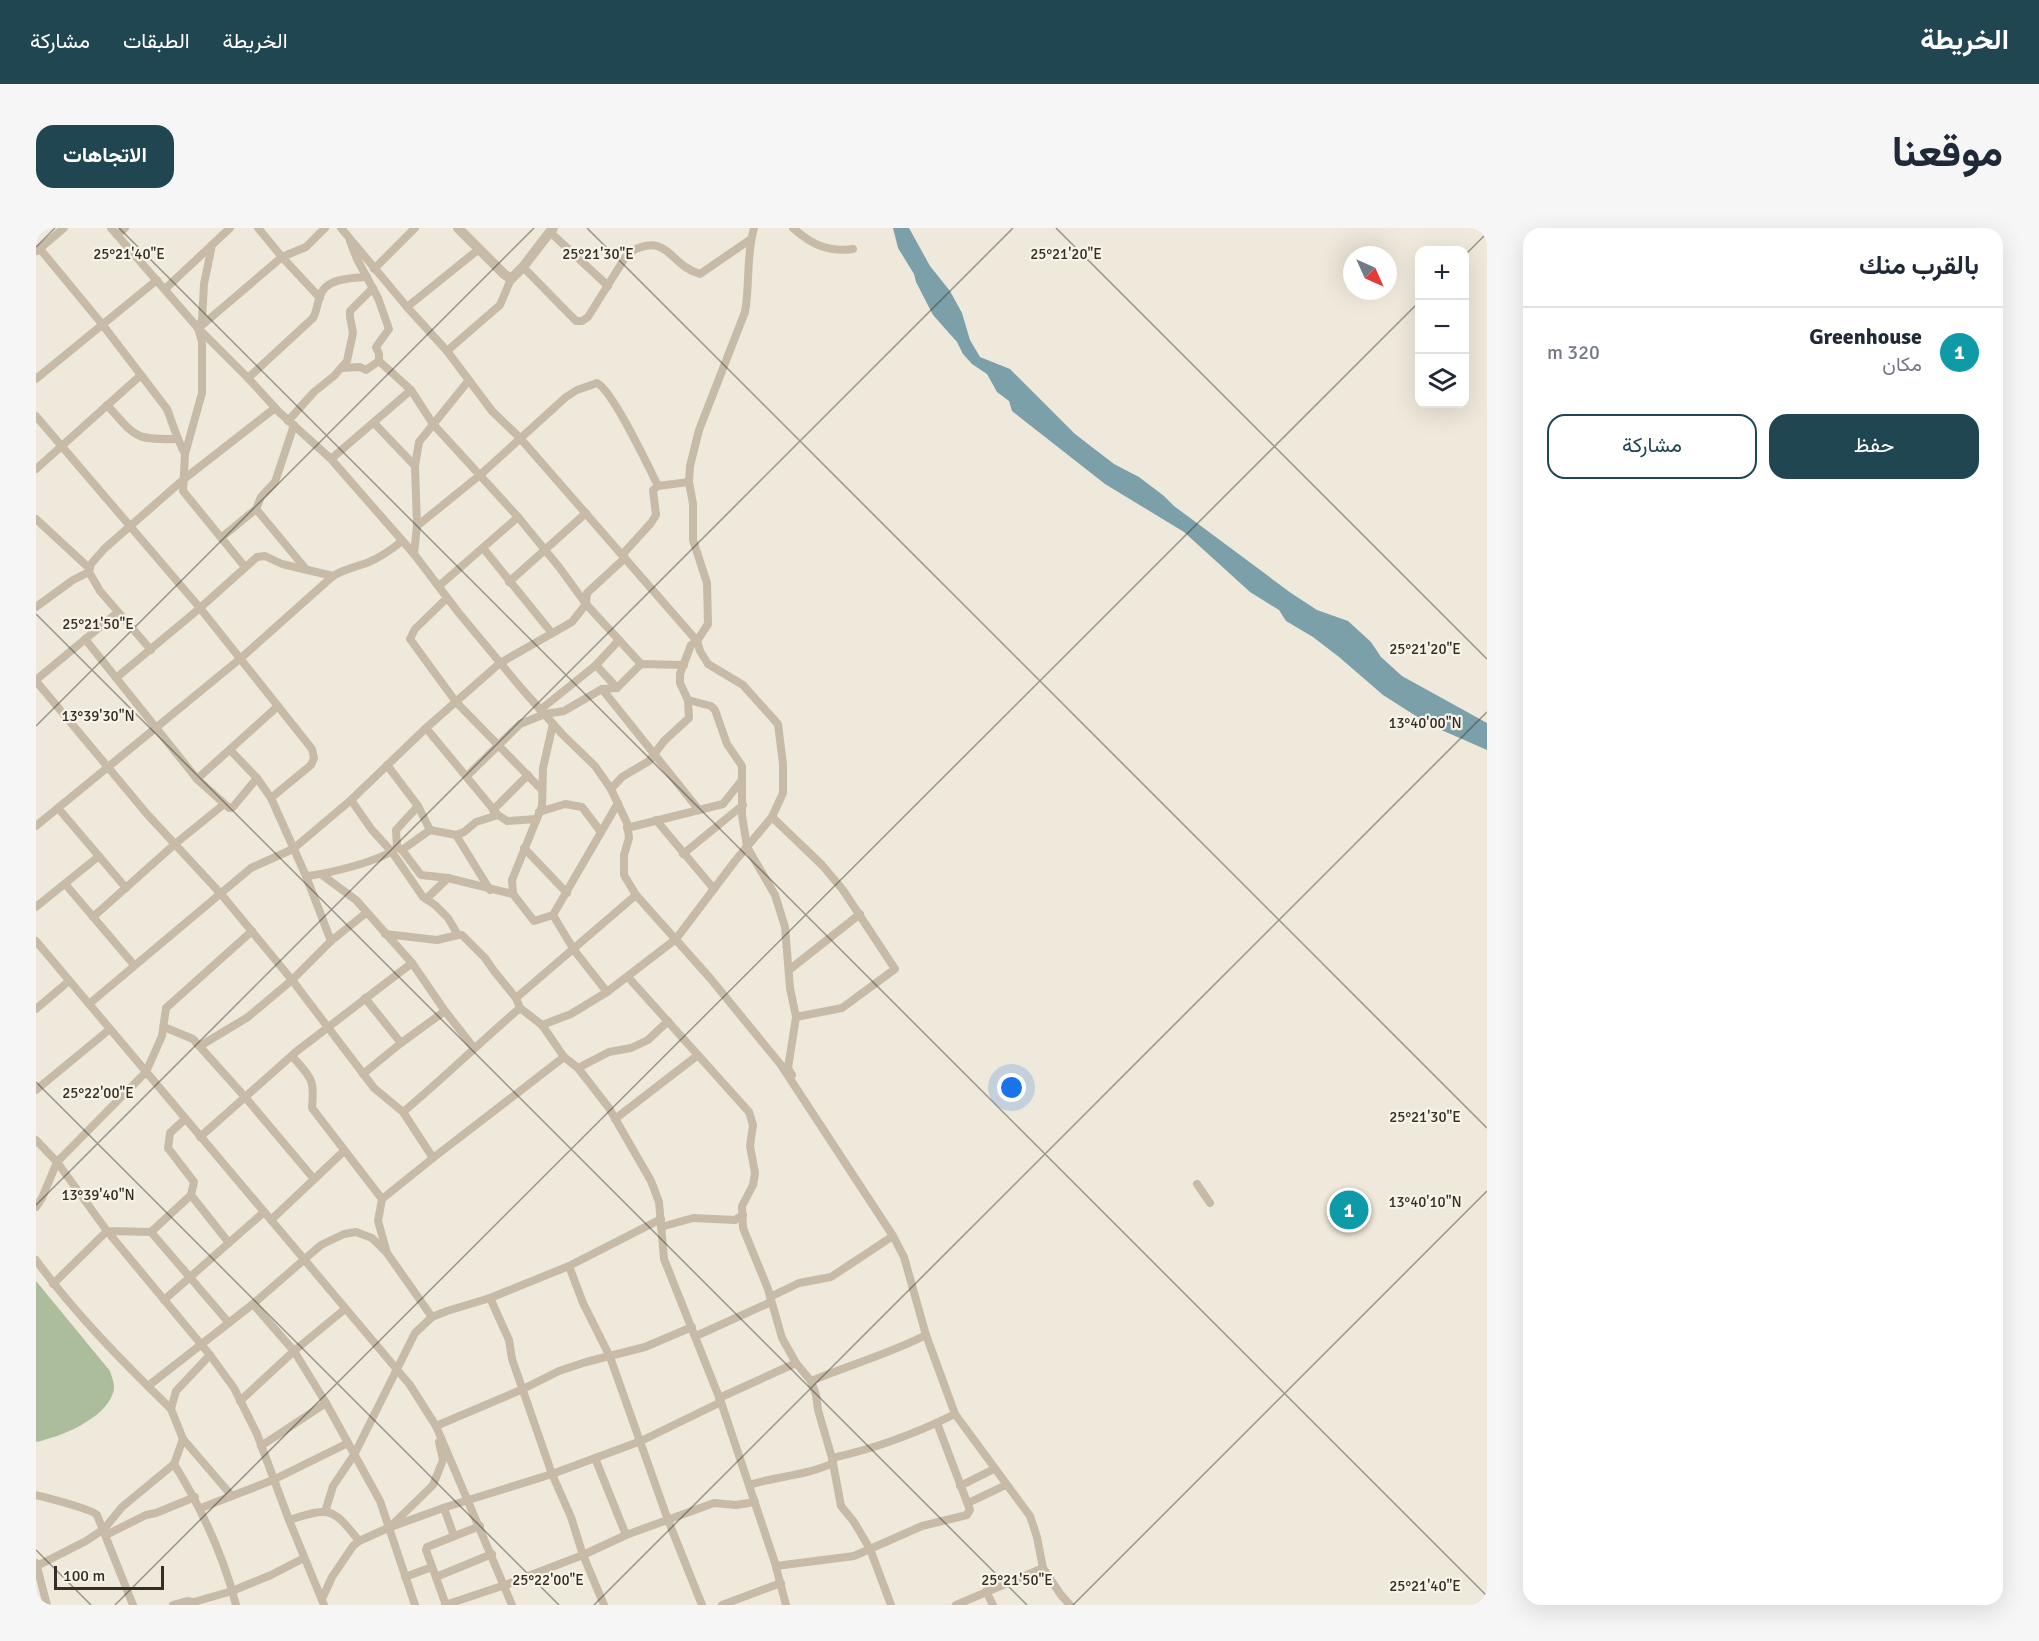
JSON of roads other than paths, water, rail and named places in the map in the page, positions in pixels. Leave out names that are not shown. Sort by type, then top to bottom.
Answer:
[{"type":"street","points":[[64,228],[38,251],[102,324],[167,409],[185,454]]},
{"type":"street","points":[[125,228],[114,231],[198,328],[275,408],[331,459],[414,554],[500,663],[553,724],[595,766],[611,789],[629,838],[624,855],[624,875],[636,896],[676,939],[781,1065],[893,1236],[904,1257],[926,1335],[955,1414],[1030,1516],[1043,1568],[1070,1605]]},
{"type":"street","points":[[165,289],[230,228]]},
{"type":"street","points":[[258,228],[320,298]]},
{"type":"street","points":[[198,328],[282,257],[306,247],[325,228]]},
{"type":"street","points":[[341,228],[447,351],[492,411],[520,438],[697,640],[700,651],[708,664],[743,685],[778,724],[784,780],[783,794],[772,817],[676,939],[608,992],[571,1014],[542,1025]]},
{"type":"street","points":[[374,269],[415,228]]},
{"type":"street","points":[[611,789],[621,777],[641,767],[689,718],[688,700],[680,683],[691,645],[708,624],[707,583],[693,540],[690,466],[699,430],[745,312],[748,296],[748,258],[754,228]]},
{"type":"street","points":[[793,228],[821,248],[854,249]]},
{"type":"street","points":[[463,230],[479,249],[511,279]]},
{"type":"street","points":[[447,351],[500,304],[511,279],[552,230],[608,286]]},
{"type":"street","points":[[349,237],[352,249],[373,288],[389,329],[376,347],[379,361],[411,390],[433,424],[518,518],[586,604],[641,664],[684,665]]},
{"type":"street","points":[[523,267],[576,321],[582,321],[588,317],[628,253],[647,244],[665,249],[691,272],[700,274],[751,239]]},
{"type":"street","points":[[212,245],[204,284],[202,320],[198,328],[202,342],[202,393],[185,454],[183,491],[244,567]]},
{"type":"street","points":[[407,307],[479,249]]},
{"type":"street","points":[[248,378],[313,318],[320,294],[328,285],[367,277]]},
{"type":"street","points":[[36,379],[156,280]]},
{"type":"street","points":[[222,537],[256,509],[261,497],[275,482],[291,423],[314,393],[347,361],[353,333],[350,311],[373,288]]},
{"type":"street","points":[[342,368],[360,367],[366,370],[379,361]]},
{"type":"street","points":[[36,469],[141,375]]},
{"type":"street","points":[[414,554],[417,526],[416,466],[419,442],[469,380]]},
{"type":"street","points":[[417,526],[480,475],[566,397],[577,390],[597,383],[604,388],[628,428],[658,486]]},
{"type":"street","points":[[331,459],[411,390]]},
{"type":"street","points":[[107,405],[138,437],[147,440],[178,439]]},
{"type":"street","points":[[36,607],[89,570],[98,554],[184,479],[275,408]]},
{"type":"street","points":[[36,416],[200,608],[312,749],[314,758],[309,768],[272,798]]},
{"type":"street","points":[[374,423],[416,466]]},
{"type":"street","points":[[89,1004],[251,868],[293,849],[351,800],[426,728],[500,663],[572,622],[586,604],[587,593],[624,556],[656,515],[652,493],[658,486],[690,482]]},
{"type":"street","points":[[256,509],[305,568]]},
{"type":"street","points":[[509,582],[586,513]]},
{"type":"street","points":[[439,586],[518,518]]},
{"type":"street","points":[[37,522],[89,570],[100,591],[151,650]]},
{"type":"street","points":[[36,825],[241,658],[333,576],[388,552],[402,541]]},
{"type":"street","points":[[483,548],[551,632]]},
{"type":"street","points":[[116,678],[257,557],[265,556],[282,564],[333,576]]},
{"type":"street","points":[[447,598],[415,629],[410,639],[456,702],[542,790]]},
{"type":"street","points":[[118,612],[36,680],[108,767],[252,931],[374,1088],[403,1112],[433,1158]]},
{"type":"street","points":[[85,639],[197,778],[223,805],[233,807],[256,778]]},
{"type":"street","points":[[467,776],[520,724],[543,712],[619,640]]},
{"type":"street","points":[[596,664],[617,688]]},
{"type":"street","points":[[543,712],[564,711],[602,689],[617,688],[641,664]]},
{"type":"street","points":[[602,689],[699,810]]},
{"type":"street","points":[[688,700],[711,706],[715,710],[727,744],[742,766],[743,830],[747,847],[775,895],[785,927],[796,1017],[788,1068],[798,1089]]},
{"type":"street","points":[[197,778],[278,706]]},
{"type":"street","points":[[553,724],[543,768],[542,806],[512,880],[513,894],[534,921],[554,915],[618,803]]},
{"type":"street","points":[[426,728],[496,813],[507,821],[537,816],[565,804],[572,804],[582,807],[601,832]]},
{"type":"street","points":[[230,750],[272,798],[331,940]]},
{"type":"street","points":[[387,765],[418,806],[430,830]]},
{"type":"street","points":[[306,876],[322,875],[397,850],[430,830],[456,834],[464,832],[476,822],[496,813],[528,775]]},
{"type":"street","points":[[627,828],[656,820],[675,818],[723,804],[742,780]]},
{"type":"street","points":[[351,800],[372,830],[397,850],[421,875],[448,878],[513,894]]},
{"type":"street","points":[[93,917],[223,805]]},
{"type":"street","points":[[683,854],[743,805]]},
{"type":"street","points":[[418,806],[396,830],[397,850],[412,881],[426,899],[448,918],[458,935]]},
{"type":"street","points":[[58,808],[126,888]]},
{"type":"street","points":[[772,817],[822,865],[860,914],[896,969],[842,1008],[796,1017]]},
{"type":"street","points":[[656,820],[714,889]]},
{"type":"street","points":[[456,834],[490,890]]},
{"type":"street","points":[[524,848],[567,892]]},
{"type":"street","points":[[36,908],[99,856]]},
{"type":"street","points":[[322,875],[343,889],[412,963],[474,1048]]},
{"type":"street","points":[[412,881],[421,875]]},
{"type":"street","points":[[426,899],[448,878]]},
{"type":"street","points":[[66,885],[134,965]]},
{"type":"street","points":[[516,998],[636,896]]},
{"type":"street","points":[[200,1046],[248,1017],[292,980],[331,940],[366,913]]},
{"type":"street","points":[[789,970],[860,914]]},
{"type":"street","points":[[554,915],[574,950],[608,992]]},
{"type":"street","points":[[36,1207],[57,1162],[146,1072],[162,1036],[166,1008],[252,931]]},
{"type":"street","points":[[385,934],[437,940],[462,935],[485,958],[516,998],[520,1008],[542,1025],[564,1057],[578,1068],[615,1119],[651,1181],[659,1202],[664,1259],[720,1400],[776,1566],[786,1605]]},
{"type":"street","points":[[36,941],[410,1385],[436,1426],[512,1605]]},
{"type":"street","points":[[200,1137],[292,1056],[412,963]]},
{"type":"street","points":[[628,977],[749,1112],[753,1125],[750,1146],[755,1173],[753,1185],[742,1206],[742,1228],[770,1299],[782,1338],[796,1363],[811,1381],[816,1395],[841,1506],[854,1522],[870,1549],[891,1605]]},
{"type":"street","points":[[36,1009],[69,981]]},
{"type":"street","points":[[365,998],[401,1043]]},
{"type":"street","points":[[403,1112],[447,1076],[474,1048],[520,1008]]},
{"type":"street","points":[[363,1074],[446,1011]]},
{"type":"street","points":[[578,1068],[609,1052],[631,1048],[648,1040],[668,1021]]},
{"type":"street","points":[[164,1027],[193,1039],[200,1046],[314,1179]]},
{"type":"street","points":[[36,1090],[110,1029]]},
{"type":"street","points":[[615,1119],[698,1055]]},
{"type":"street","points":[[292,1056],[314,1085],[312,1108],[382,1199]]},
{"type":"street","points":[[387,1253],[378,1221],[382,1199],[564,1057]]},
{"type":"street","points":[[53,1284],[107,1231],[151,1232],[191,1195],[194,1182],[168,1148],[170,1133],[185,1119]]},
{"type":"street","points":[[36,1140],[57,1162],[107,1231],[210,1355],[234,1388],[261,1446],[323,1602]]},
{"type":"street","points":[[271,1220],[344,1151]]},
{"type":"street","points":[[1197,1184],[1210,1203]]},
{"type":"street","points":[[191,1195],[229,1243]]},
{"type":"street","points":[[164,1300],[264,1212]]},
{"type":"street","points":[[325,1512],[333,1486],[354,1455],[416,1333],[432,1317],[490,1298],[569,1266],[661,1223],[693,1218],[735,1220],[743,1215]]},
{"type":"street","points":[[151,1232],[229,1323]]},
{"type":"street","points":[[148,1386],[253,1304],[321,1245],[344,1234],[356,1232],[372,1238],[387,1253],[432,1317]]},
{"type":"street","points":[[696,1336],[799,1283],[831,1277],[893,1236]]},
{"type":"street","points":[[36,1260],[53,1284],[171,1409],[183,1439],[232,1496]]},
{"type":"street","points":[[569,1266],[583,1303],[610,1357],[622,1396],[702,1605]]},
{"type":"street","points":[[490,1298],[509,1340],[512,1359],[552,1474],[604,1605]]},
{"type":"street","points":[[253,1304],[294,1351],[326,1403],[380,1501],[415,1605]]},
{"type":"street","points":[[240,1401],[294,1351],[345,1309]]},
{"type":"street","points":[[436,1426],[559,1371],[645,1347],[692,1327]]},
{"type":"street","points":[[811,1381],[854,1363],[890,1353],[926,1335]]},
{"type":"street","points":[[171,1409],[176,1391],[210,1355]]},
{"type":"street","points":[[323,1602],[339,1567],[359,1541],[444,1508],[552,1474],[641,1441],[796,1363]]},
{"type":"street","points":[[261,1446],[326,1403]]},
{"type":"street","points":[[749,1485],[769,1479],[804,1474],[955,1414]]},
{"type":"street","points":[[776,1566],[854,1556],[922,1526],[968,1515],[970,1510],[968,1503],[937,1423]]},
{"type":"street","points":[[388,1528],[433,1485],[442,1460],[436,1426]]},
{"type":"street","points":[[105,1532],[122,1507],[174,1464],[183,1439]]},
{"type":"street","points":[[201,1508],[273,1480],[348,1443]]},
{"type":"street","points":[[595,1458],[626,1535]]},
{"type":"street","points":[[174,1464],[201,1508],[236,1605]]},
{"type":"street","points":[[960,1486],[994,1469]]},
{"type":"street","points":[[968,1503],[1006,1485]]},
{"type":"street","points":[[36,1495],[71,1506],[90,1509],[97,1515],[133,1605]]},
{"type":"street","points":[[47,1605],[37,1564],[105,1532],[195,1497]]},
{"type":"street","points":[[480,1526],[427,1547],[426,1550],[445,1605],[505,1585],[583,1555],[626,1535],[714,1503],[736,1505],[754,1502]]},
{"type":"street","points":[[444,1508],[454,1536]]},
{"type":"street","points":[[289,1520],[315,1512],[325,1512],[340,1518],[359,1541]]},
{"type":"street","points":[[436,1577],[492,1554]]},
{"type":"street","points":[[173,1605],[187,1601],[194,1602],[232,1591],[304,1558]]},
{"type":"street","points":[[405,1577],[432,1567]]},
{"type":"street","points":[[956,1605],[1043,1568]]},
{"type":"street","points":[[722,1605],[781,1583]]},
{"type":"street","points":[[986,1591],[993,1605]]},
{"type":"water","points":[[893,228],[909,228],[930,266],[950,291],[962,313],[970,340],[980,357],[1010,369],[1075,434],[1114,464],[1139,477],[1174,506],[1291,593],[1317,610],[1348,621],[1402,676],[1487,723],[1487,750],[1430,725],[1383,695],[1313,637],[1286,621],[1279,610],[1250,592],[1184,532],[1105,484],[1012,411],[1009,401],[997,392],[987,374],[972,364],[963,354],[957,342],[933,315],[914,274],[898,248]]},
{"type":"place","name":"Greenhouse","points":[[1349,1210]]}]
